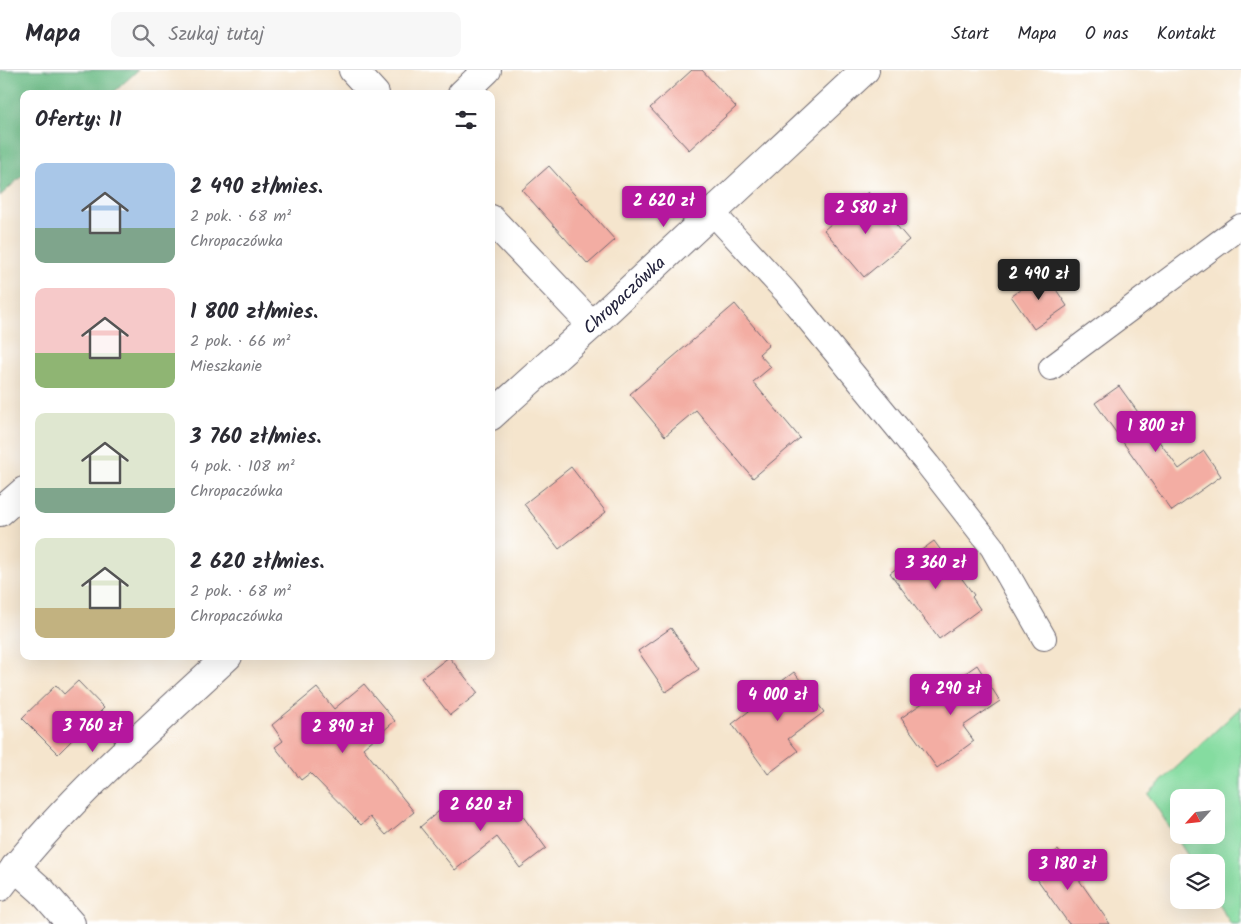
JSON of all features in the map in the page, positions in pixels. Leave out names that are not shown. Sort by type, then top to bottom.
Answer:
[{"type":"street","points":[[354,70],[372,90]]},
{"type":"street","points":[[466,90],[487,70]]},
{"type":"street","name":"Chropaczówka","points":[[495,412],[592,325],[864,70]]},
{"type":"street","points":[[495,223],[592,325]]},
{"type":"street","points":[[0,512],[20,494]]},
{"type":"street","points":[[71,924],[42,891],[8,877],[35,843],[105,771],[224,660]]},
{"type":"lane","points":[[712,212],[785,291],[928,465],[992,547],[1044,638]]},
{"type":"lane","points":[[1051,368],[1241,226]]},
{"type":"green space","points":[[0,70],[138,70],[116,90],[20,90],[20,178],[0,196]]},
{"type":"green space","points":[[1241,707],[1241,924],[1231,924],[1222,909],[1225,909],[1225,854],[1187,854],[1180,844],[1225,844],[1225,789],[1170,789],[1170,828],[1148,794]]},
{"type":"building","points":[[692,70],[702,70],[736,107],[689,150],[650,108]]},
{"type":"building","points":[[549,166],[615,240],[588,264],[522,190]]},
{"type":"building","points":[[868,192],[909,240],[864,277],[824,230]]},
{"type":"building","points":[[1045,273],[1067,306],[1034,329],[1011,296]]},
{"type":"building","points":[[735,304],[769,345],[759,354],[771,367],[753,382],[800,438],[753,478],[696,410],[665,436],[630,394]]},
{"type":"building","points":[[1119,386],[1179,469],[1204,451],[1221,476],[1172,511],[1095,403]]},
{"type":"building","points":[[571,467],[606,512],[559,549],[524,504]]},
{"type":"building","points":[[934,541],[974,595],[972,597],[980,609],[939,639],[890,573]]},
{"type":"building","points":[[671,628],[699,669],[666,692],[638,651]]},
{"type":"building","points":[[445,660],[451,660],[478,693],[450,715],[421,678]]},
{"type":"building","points":[[977,665],[1000,701],[963,726],[974,741],[937,768],[901,718]]},
{"type":"building","points":[[794,672],[824,712],[788,739],[798,751],[768,774],[732,724],[761,702],[758,699]]},
{"type":"building","points":[[78,681],[104,708],[58,754],[22,718],[56,685],[64,694]]},
{"type":"building","points":[[364,684],[395,721],[363,748],[414,812],[386,835],[370,817],[361,825],[310,773],[301,780],[275,747],[283,741],[272,725],[317,688],[334,709]]},
{"type":"building","points":[[462,792],[485,820],[511,800],[546,848],[520,868],[497,837],[455,870],[420,827]]},
{"type":"building","points":[[1058,850],[1110,924],[1069,924],[1030,869]]}]
